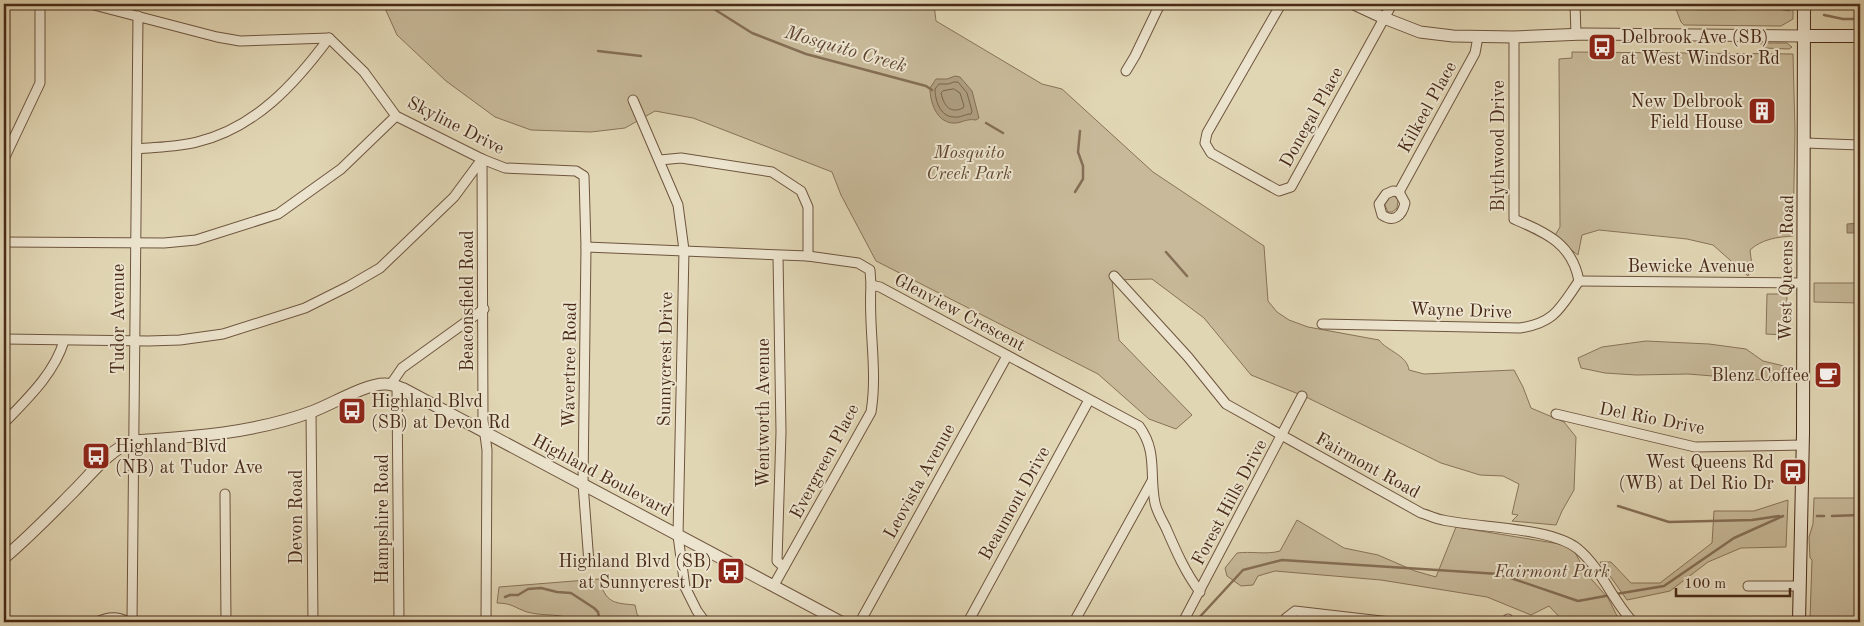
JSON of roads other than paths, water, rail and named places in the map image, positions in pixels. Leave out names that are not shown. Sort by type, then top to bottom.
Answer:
[{"type":"main road","name":"West Queens Road","points":[[1799,622],[1803,377],[1804,4]]},
{"type":"main road","points":[[1804,36],[1860,36]]},
{"type":"street","points":[[4,159],[40,83],[40,4]]},
{"type":"street","points":[[90,4],[240,41],[329,38]]},
{"type":"street","points":[[1126,71],[1160,4]]},
{"type":"street","name":"Donegal Place","points":[[1281,4],[1207,133],[1205,142],[1211,153],[1279,191],[1291,187],[1384,18]]},
{"type":"street","points":[[1354,4],[1420,32],[1452,36],[1514,37],[1576,34],[1804,36]]},
{"type":"street","points":[[1384,18],[1392,4]]},
{"type":"street","points":[[1575,4],[1576,34]]},
{"type":"street","name":"Tudor Avenue","points":[[132,622],[138,16]]},
{"type":"street","name":"Kilkeel Place","points":[[1399,192],[1476,53],[1478,37]]},
{"type":"street","name":"Blythwood Drive","points":[[1514,37],[1514,219],[1546,232],[1564,248],[1577,268],[1579,281]]},
{"type":"street","points":[[137,149],[196,142],[223,133],[256,116],[294,81],[329,38]]},
{"type":"street","name":"Skyline Drive","points":[[329,38],[364,72],[396,116],[482,159],[505,168],[576,171]]},
{"type":"street","name":"Sunnycrest Drive","points":[[633,100],[678,205],[684,250],[678,536],[685,587],[705,622]]},
{"type":"street","points":[[4,242],[164,243],[196,240],[278,214],[341,169],[396,116]]},
{"type":"street","points":[[1804,143],[1860,145]]},
{"type":"street","points":[[660,160],[681,158],[772,172],[801,191],[808,207],[808,256]]},
{"type":"street","points":[[4,339],[64,341],[180,340],[223,334],[305,308],[380,268],[454,197],[482,159]]},
{"type":"street","name":"Beaconsfield Road","points":[[482,159],[486,622]]},
{"type":"street","name":"Wavertree Road","points":[[576,171],[584,176],[586,247],[583,484],[589,563]]},
{"type":"street","name":"Glenview Crescent","points":[[586,247],[808,256],[858,263],[870,270],[871,285],[880,287],[1139,426],[1147,437],[1152,454],[1152,481],[1156,505],[1186,573],[1200,592]]},
{"type":"street","name":"Wentworth Avenue","points":[[778,256],[780,432],[777,561],[784,567]]},
{"type":"street","name":"Fairmont Road","points":[[1114,276],[1188,357],[1226,404],[1421,513],[1442,520],[1546,535],[1571,544],[1586,556],[1615,600],[1633,622]]},
{"type":"street","name":"Bewicke Avenue","points":[[1579,281],[1803,283]]},
{"type":"street","name":"Wayne Drive","points":[[1322,324],[1520,328],[1537,326],[1554,316],[1579,281]]},
{"type":"street","name":"Evergreen Place","points":[[774,586],[871,412],[875,391],[869,308],[871,285]]},
{"type":"street","points":[[4,558],[27,539],[108,457],[124,444],[133,441],[205,436],[271,423],[311,412],[370,386],[379,384],[394,385],[402,368],[484,309]]},
{"type":"street","points":[[4,423],[34,391],[60,356],[64,341]]},
{"type":"street","name":"Leovista Avenue","points":[[860,622],[1007,356]]},
{"type":"street","name":"Highland Boulevard","points":[[394,385],[841,622]]},
{"type":"street","name":"Hampshire Road","points":[[394,385],[398,407],[399,622]]},
{"type":"street","name":"Forest Hills Drive","points":[[1183,622],[1302,396]]},
{"type":"street","name":"Beaumont Drive","points":[[968,622],[1089,400]]},
{"type":"street","name":"Devon Road","points":[[311,412],[313,622]]},
{"type":"street","name":"Del Rio Drive","points":[[1556,414],[1696,446],[1802,446]]},
{"type":"street","points":[[1074,622],[1152,481]]},
{"type":"street","points":[[225,494],[226,622]]},
{"type":"street","points":[[1748,586],[1799,586]]},
{"type":"street","points":[[1284,622],[1286,618],[1295,612],[1390,622]]},
{"type":"street","points":[[97,622],[104,618],[121,618],[128,622]]},
{"type":"water","points":[[955,76],[960,77],[972,91],[979,118],[976,120],[952,123],[942,119],[935,110],[930,88],[936,79],[947,79]]},
{"type":"water","points":[[1860,223],[1860,233],[1847,233],[1847,224]]},
{"type":"waterway","name":"Mosquito Creek","points":[[706,4],[752,33],[806,54],[926,86],[932,90]]},
{"type":"waterway","points":[[1690,4],[1697,9],[1734,9],[1759,6],[1789,10]]},
{"type":"waterway","points":[[1824,15],[1843,19],[1860,19]]},
{"type":"waterway","points":[[598,51],[641,56]]},
{"type":"waterway","name":"Mosquito Creek","points":[[986,123],[1003,133]]},
{"type":"waterway","points":[[1075,192],[1083,179],[1083,166],[1078,152],[1080,131]]},
{"type":"waterway","points":[[1166,252],[1187,276]]},
{"type":"waterway","name":"Mosquito Creek","points":[[1618,506],[1669,522],[1752,520],[1779,516]]},
{"type":"waterway","name":"Mosquito Creek","points":[[1832,516],[1860,515]]},
{"type":"waterway","points":[[1616,594],[1664,586],[1734,538],[1783,516]]},
{"type":"waterway","name":"Mosquito Creek","points":[[1817,516],[1824,516]]},
{"type":"waterway","points":[[1196,621],[1243,570],[1282,560],[1499,574],[1578,601],[1611,595]]},
{"type":"waterway","points":[[505,597],[518,595],[528,589],[541,588],[571,593],[594,608],[598,612],[600,622]]},
{"type":"place","name":"Delbrook Ave (SB) at West Windsor Rd","points":[[1602,47]]},
{"type":"place","name":"New Delbrook Field House","points":[[1762,111]]},
{"type":"place","name":"Blenz Coffee","points":[[1828,375]]},
{"type":"place","name":"Highland Blvd (SB) at Devon Rd","points":[[352,411]]},
{"type":"place","name":"Highland Blvd (NB) at Tudor Ave","points":[[96,456]]},
{"type":"place","name":"West Queens Rd (WB) at Del Rio Dr","points":[[1793,472]]},
{"type":"place","name":"Highland Blvd (SB) at Sunnycrest Dr","points":[[731,571]]},
{"type":"park label","name":"Mosquito Creek Park","points":[[969,162]]},
{"type":"park label","name":"Fairmont Park","points":[[1552,571]]}]
